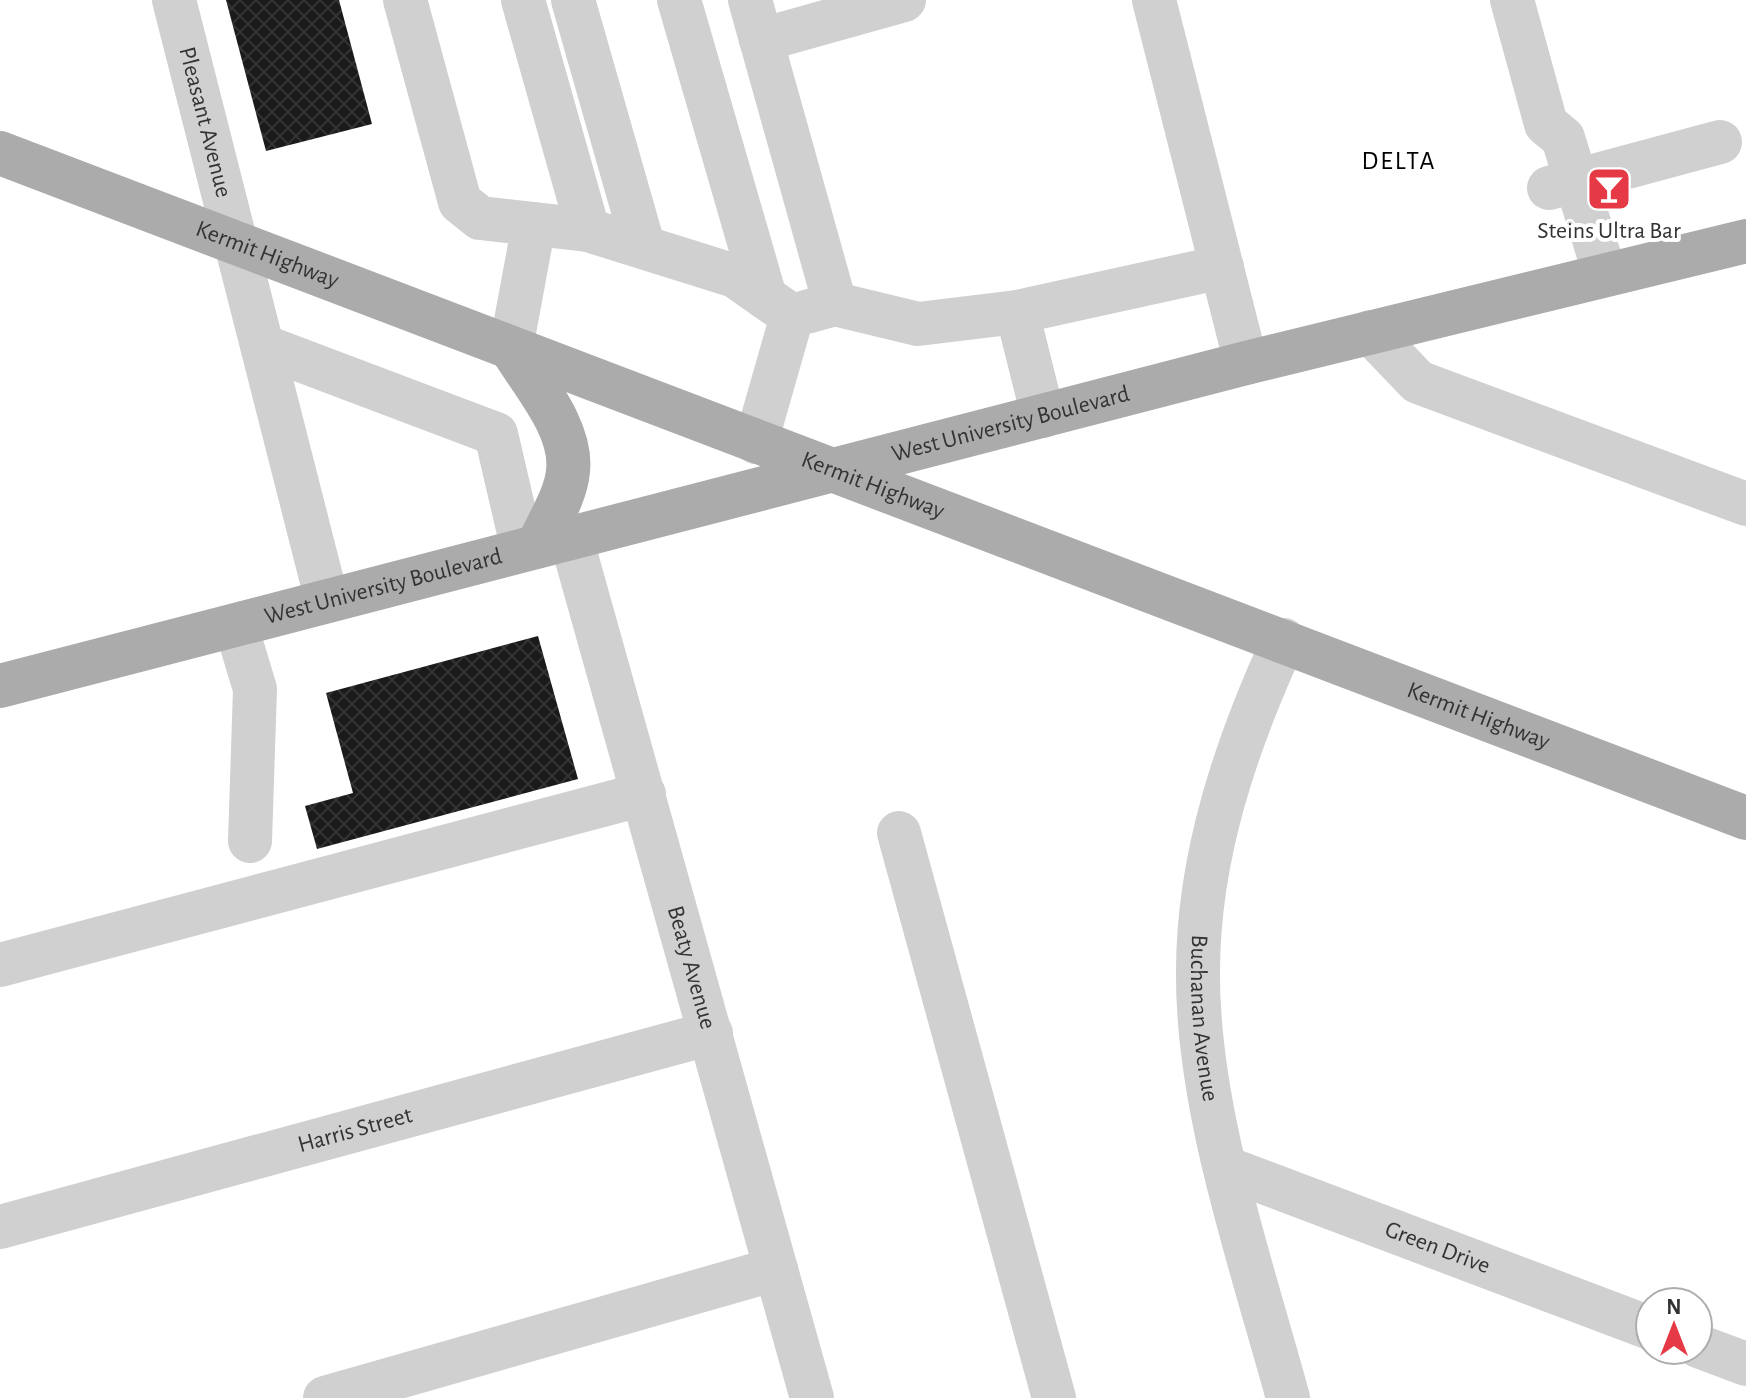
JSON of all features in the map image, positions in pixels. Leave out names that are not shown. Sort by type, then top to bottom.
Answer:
[{"type":"main road","name":"Kermit Highway","points":[[0,153],[1746,818]]},
{"type":"main road","name":"West University Boulevard","points":[[0,686],[1246,363],[1746,241]]},
{"type":"main road","points":[[511,348],[557,423],[567,449],[569,472],[544,544]]},
{"type":"street","name":"Pleasant Avenue","points":[[174,0],[327,601]]},
{"type":"street","points":[[405,0],[460,202],[480,218],[588,230],[643,245],[735,276],[779,306],[835,304],[918,324],[1017,312],[1222,267]]},
{"type":"street","points":[[523,0],[588,230]]},
{"type":"street","points":[[573,0],[643,245]]},
{"type":"street","points":[[679,0],[779,306],[756,442]]},
{"type":"street","points":[[835,304],[756,20],[904,0]]},
{"type":"street","points":[[1154,0],[1246,363]]},
{"type":"street","points":[[1512,0],[1546,124],[1563,138],[1563,185],[1591,278]]},
{"type":"street","points":[[1563,185],[1720,142]]},
{"type":"street","points":[[511,348],[534,224]]},
{"type":"street","points":[[1017,312],[1043,416]]},
{"type":"street","points":[[1370,332],[1418,382],[1746,504]]},
{"type":"street","name":"Beaty Avenue","points":[[263,346],[496,434],[544,544],[644,794],[812,1398]]},
{"type":"street","points":[[236,626],[255,689],[250,841]]},
{"type":"street","name":"Buchanan Avenue","points":[[1284,640],[1232,767],[1202,902],[1198,973],[1203,1051],[1226,1168],[1288,1398]]},
{"type":"street","points":[[0,965],[644,794]]},
{"type":"street","points":[[899,833],[1054,1398]]},
{"type":"street","name":"Harris Street","points":[[0,1227],[711,1033]]},
{"type":"street","name":"Green Drive","points":[[1226,1168],[1634,1322]]},
{"type":"street","points":[[325,1398],[776,1269]]},
{"type":"street","points":[[1714,1352],[1746,1364]]},
{"type":"building","points":[[226,0],[339,0],[372,124],[266,151]]},
{"type":"building","points":[[538,636],[578,779],[317,849],[305,806],[353,793],[326,693]]},
{"type":"place","name":"Steins Ultra Bar","points":[[1609,189]]},
{"type":"district","name":"DELTA","points":[[1399,161]]}]
